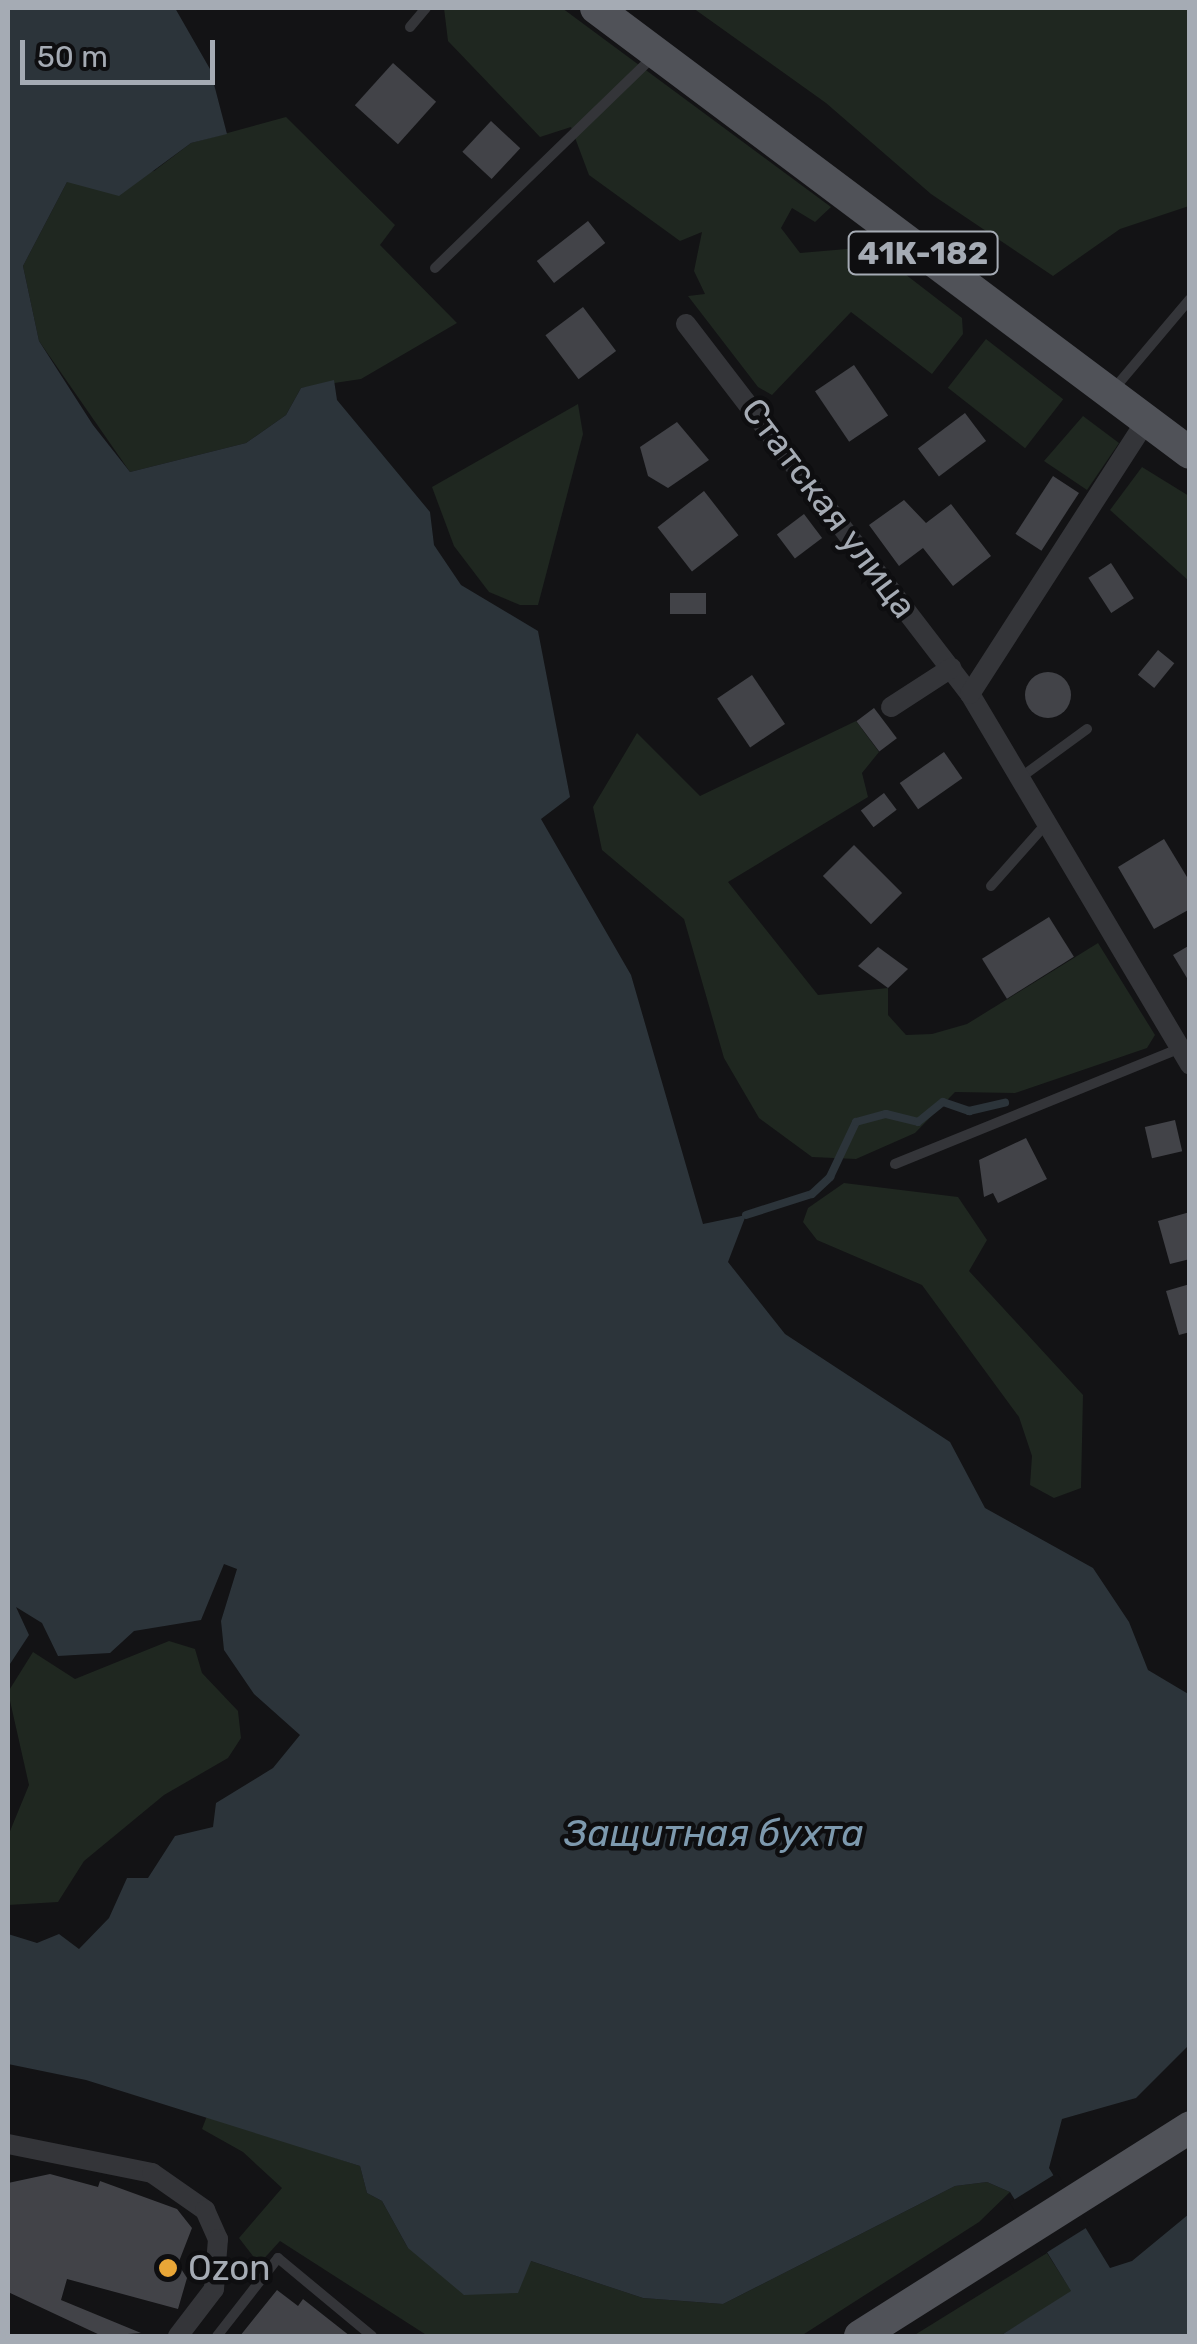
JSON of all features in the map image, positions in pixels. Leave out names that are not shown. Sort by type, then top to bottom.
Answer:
[{"type":"main road","name":"41К-182","points":[[596,8],[1190,453]]},
{"type":"main road","points":[[860,2336],[1190,2127]]},
{"type":"street","name":"Статская улица","points":[[686,324],[970,694],[1024,774],[1186,1056]]},
{"type":"street","points":[[970,694],[1145,422]]},
{"type":"street","points":[[891,707],[950,668]]},
{"type":"street","points":[[8,2144],[152,2173],[180,2188],[205,2210],[218,2239],[214,2289],[180,2336]]},
{"type":"lane","points":[[410,27],[426,8]]},
{"type":"lane","points":[[436,268],[656,54]]},
{"type":"lane","points":[[1110,395],[1190,299]]},
{"type":"lane","points":[[1024,774],[1088,729]]},
{"type":"lane","points":[[991,886],[1050,820]]},
{"type":"lane","points":[[896,1164],[1076,1084],[1186,1056]]},
{"type":"lane","points":[[216,2336],[278,2258],[372,2336]]},
{"type":"shaded area","points":[[444,8],[562,8],[831,207],[815,222],[792,208],[781,228],[800,253],[870,247],[962,318],[963,334],[932,374],[851,312],[772,395],[758,387],[688,296],[705,294],[694,271],[702,232],[680,241],[589,175],[571,127],[540,137],[448,41]]},
{"type":"shaded area","points":[[693,8],[1189,8],[1189,206],[1120,229],[1053,276],[931,194],[826,103]]},
{"type":"shaded area","points":[[286,117],[395,225],[380,245],[457,323],[361,379],[301,388],[286,415],[246,443],[130,472],[39,341],[23,266],[67,182],[154,171],[191,143]]},
{"type":"shaded area","points":[[986,339],[1063,399],[1025,448],[948,388]]},
{"type":"shaded area","points":[[578,404],[583,434],[538,605],[520,605],[489,592],[454,546],[432,487]]},
{"type":"shaded area","points":[[1083,416],[1119,443],[1087,490],[1044,461]]},
{"type":"shaded area","points":[[1142,467],[1189,496],[1189,581],[1110,510]]},
{"type":"shaded area","points":[[856,721],[879,752],[862,773],[868,797],[728,882],[818,995],[888,988],[888,1015],[906,1035],[932,1034],[967,1024],[1098,943],[1155,1035],[1147,1048],[1015,1093],[955,1092],[915,1133],[856,1159],[812,1157],[759,1118],[724,1058],[684,919],[602,850],[593,807],[637,733],[700,796]]},
{"type":"shaded area","points":[[844,1183],[958,1197],[987,1240],[969,1271],[1083,1395],[1081,1488],[1054,1498],[1030,1485],[1032,1456],[1019,1417],[922,1285],[817,1240],[803,1222],[808,1208]]},
{"type":"shaded area","points":[[169,1641],[195,1649],[202,1673],[238,1711],[241,1738],[228,1758],[164,1795],[84,1861],[58,1902],[8,1905],[8,1836],[29,1785],[8,1692],[33,1652],[75,1679]]},
{"type":"shaded area","points":[[207,2116],[360,2166],[367,2193],[382,2201],[408,2248],[531,2261],[643,2298],[723,2304],[955,2186],[987,2182],[1010,2192],[979,2222],[801,2336],[428,2336],[280,2241],[259,2264],[239,2238],[282,2188],[243,2152],[202,2129]]},
{"type":"shaded area","points":[[1047,2253],[1072,2292],[1000,2336],[913,2336]]},
{"type":"water","name":"Защитная бухта","points":[[8,8],[175,8],[210,69],[227,134],[191,143],[119,196],[67,182],[23,266],[39,341],[93,425],[130,472],[246,443],[286,415],[301,388],[334,380],[337,400],[430,512],[434,545],[461,585],[538,631],[570,797],[541,819],[631,975],[703,1224],[746,1215],[728,1262],[785,1334],[950,1442],[985,1508],[1093,1568],[1129,1622],[1148,1670],[1190,1695],[1189,2045],[1136,2098],[1062,2119],[1049,2168],[1110,2268],[1132,2261],[1189,2214],[1189,2336],[1000,2336],[1071,2291],[1010,2192],[987,2182],[955,2186],[723,2304],[643,2298],[531,2261],[518,2293],[464,2295],[408,2248],[382,2201],[367,2193],[360,2166],[86,2080],[8,2064],[8,1934],[37,1943],[59,1934],[79,1949],[109,1918],[127,1878],[148,1878],[175,1836],[213,1827],[216,1803],[273,1768],[300,1735],[254,1694],[224,1650],[221,1621],[237,1569],[224,1564],[201,1620],[134,1631],[110,1653],[58,1656],[42,1623],[16,1607],[29,1635],[8,1667]]},
{"type":"pier","points":[[1057,2173],[1090,2226],[1042,2255],[1010,2203]]},
{"type":"building","points":[[393,63],[436,102],[398,144],[355,105]]},
{"type":"building","points":[[491,121],[520,148],[492,179],[462,152]]},
{"type":"building","points":[[588,221],[605,243],[554,283],[537,261]]},
{"type":"building","points":[[583,307],[616,351],[579,379],[545,335]]},
{"type":"building","points":[[854,365],[888,416],[849,442],[815,391]]},
{"type":"building","points":[[965,413],[986,441],[939,476],[918,449]]},
{"type":"building","points":[[677,422],[709,460],[668,488],[648,476],[640,447]]},
{"type":"building","points":[[1053,476],[1079,493],[1041,551],[1015,534]]},
{"type":"building","points":[[704,491],[738,535],[692,571],[658,527]]},
{"type":"building","points":[[904,500],[926,523],[951,504],[991,556],[953,586],[923,548],[899,566],[869,525]]},
{"type":"building","points":[[804,514],[822,538],[795,558],[777,534]]},
{"type":"building","points":[[1111,563],[1134,598],[1111,613],[1088,578]]},
{"type":"building","points":[[670,593],[706,593],[706,614],[670,614]]},
{"type":"building","points":[[1158,650],[1174,663],[1154,688],[1138,675]]},
{"type":"building","points":[[1048,672],[1064,679],[1071,695],[1064,711],[1048,718],[1032,711],[1025,695],[1032,679]]},
{"type":"building","points":[[752,675],[785,724],[750,747],[717,698]]},
{"type":"building","points":[[874,708],[897,738],[879,752],[856,721]]},
{"type":"building","points":[[944,752],[962,778],[918,809],[900,783]]},
{"type":"building","points":[[884,793],[897,810],[873,827],[861,810]]},
{"type":"building","points":[[1164,839],[1190,882],[1190,909],[1154,929],[1118,867]]},
{"type":"building","points":[[854,845],[902,893],[871,924],[823,876]]},
{"type":"building","points":[[1049,917],[1074,957],[1007,999],[982,959]]},
{"type":"building","points":[[1190,945],[1190,983],[1173,955]]},
{"type":"building","points":[[878,947],[908,969],[888,988],[858,966]]},
{"type":"building","points":[[1175,1120],[1182,1151],[1152,1158],[1145,1127]]},
{"type":"building","points":[[1026,1138],[1047,1179],[998,1203],[993,1193],[984,1197],[979,1160]]},
{"type":"building","points":[[1190,1212],[1190,1259],[1170,1264],[1158,1221]]},
{"type":"building","points":[[1190,1284],[1190,1332],[1179,1335],[1166,1291]]},
{"type":"building","points":[[50,2174],[98,2187],[100,2181],[177,2209],[192,2228],[178,2264],[187,2278],[178,2309],[67,2279],[61,2300],[141,2333],[102,2336],[8,2292],[8,2183]]},
{"type":"building","points":[[277,2290],[298,2306],[303,2299],[350,2336],[240,2336]]},
{"type":"waterway","points":[[746,1215],[812,1194],[830,1177],[856,1122],[886,1114],[918,1122],[943,1102],[969,1111],[1005,1103]]},
{"type":"place","name":"Ozon","points":[[168,2268]]}]
